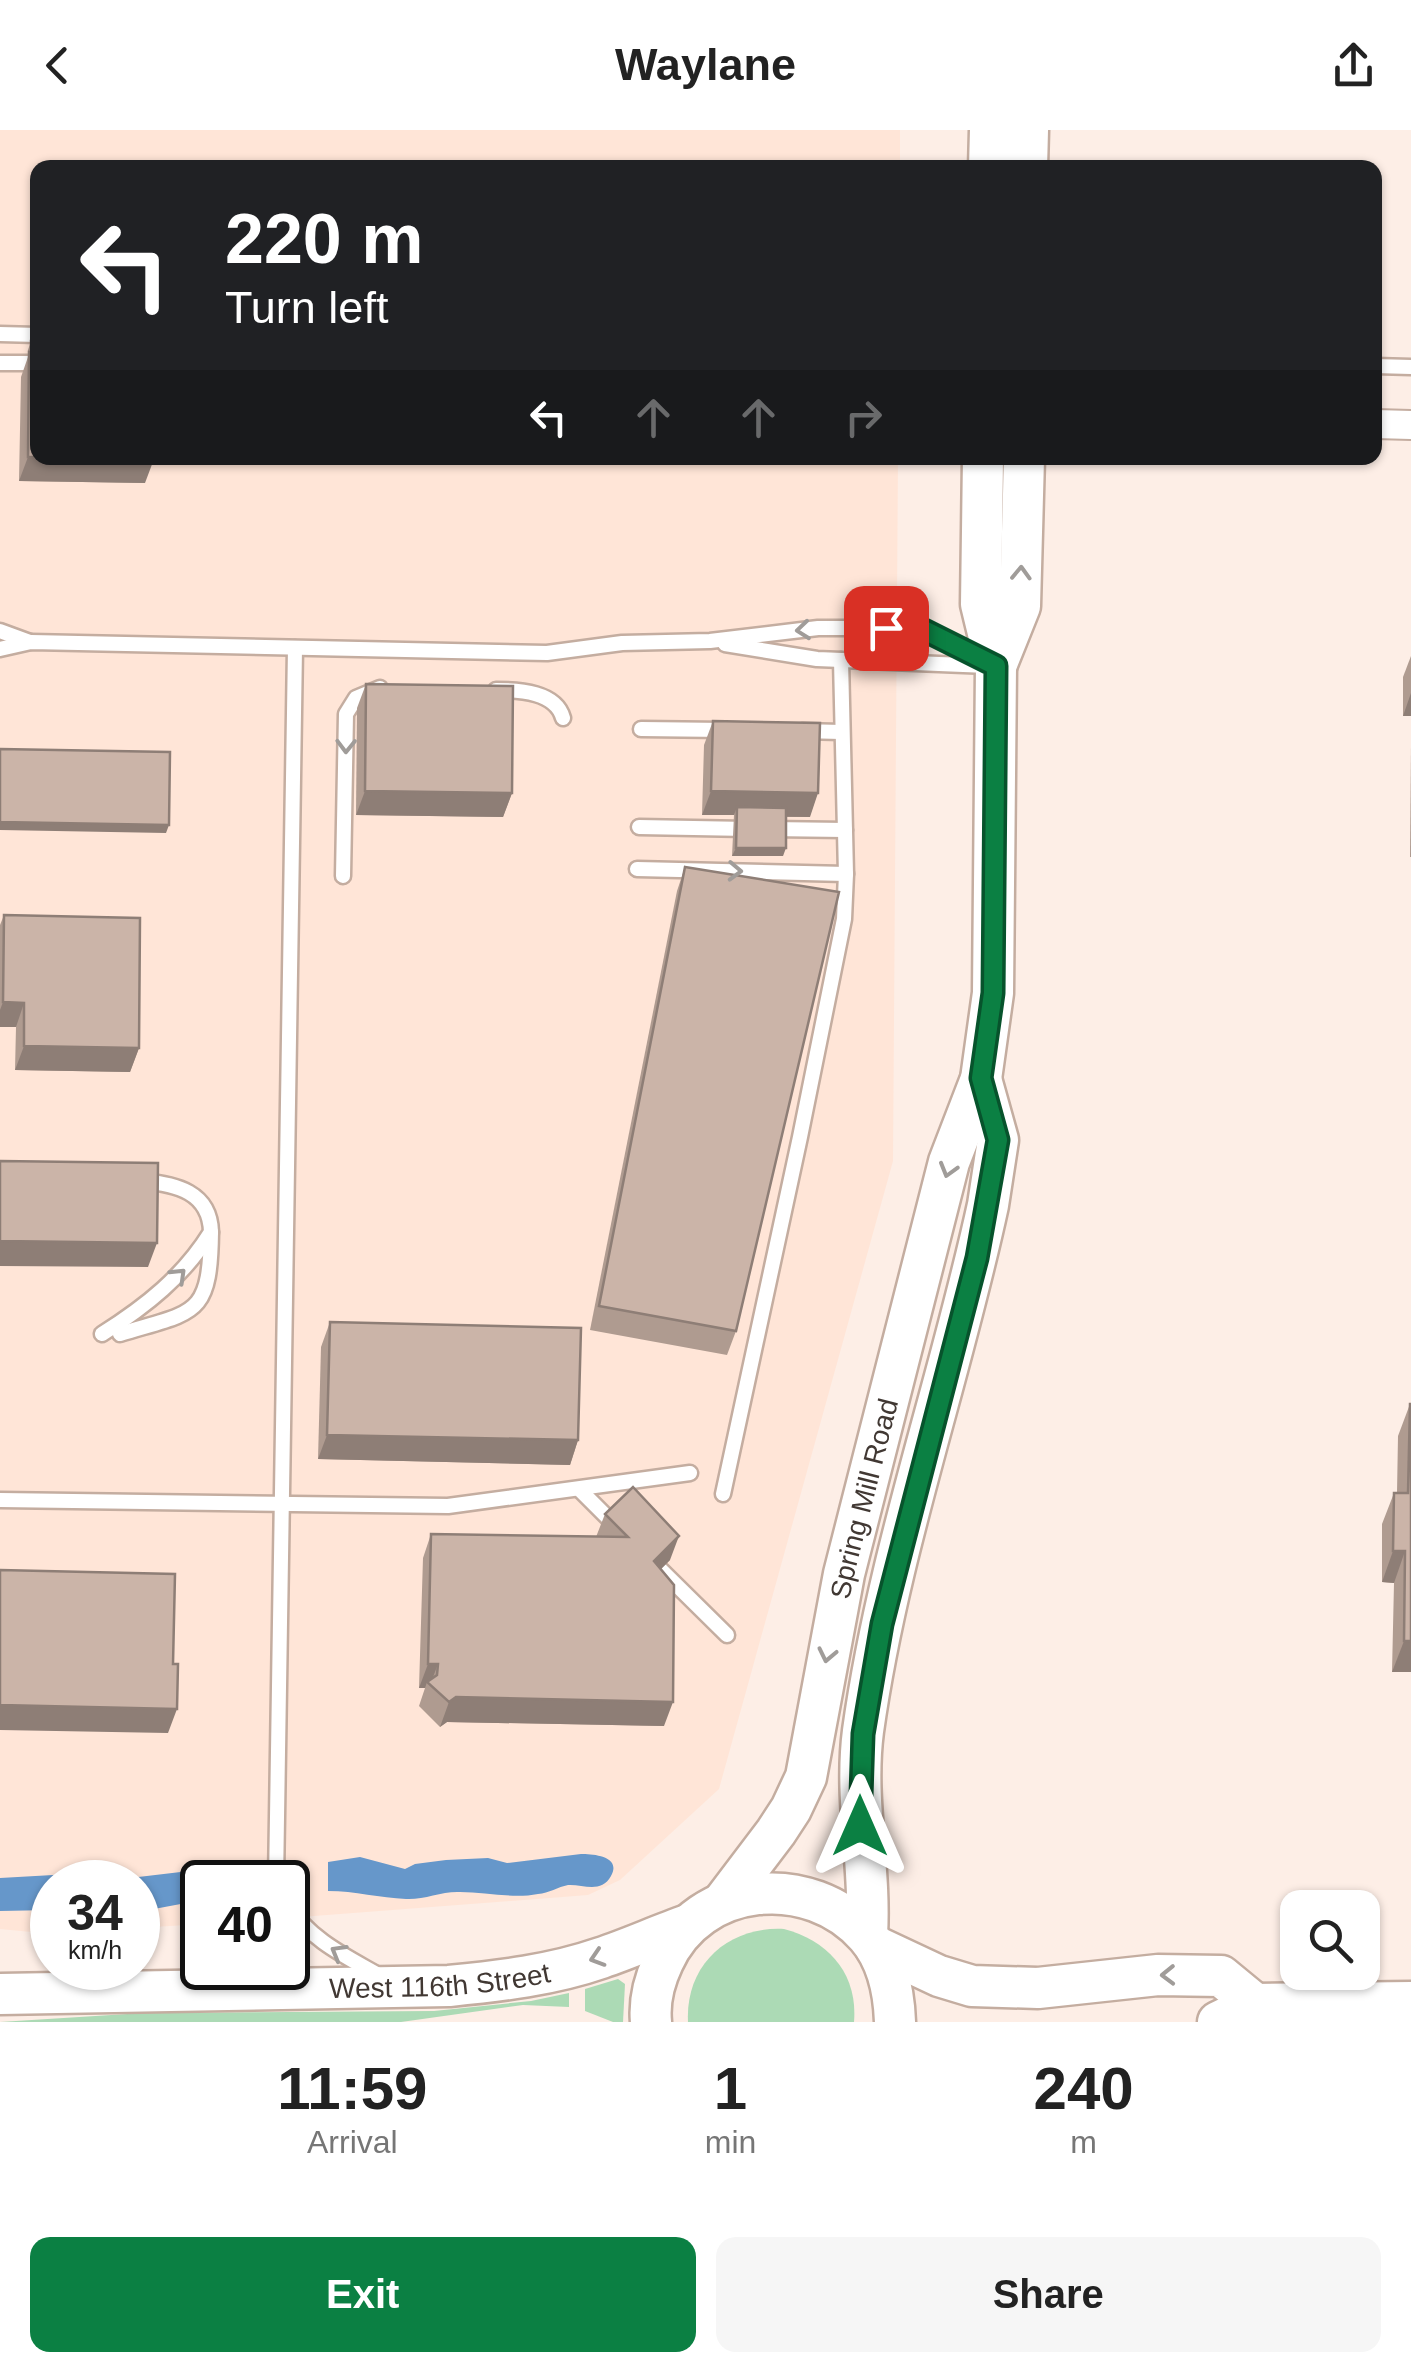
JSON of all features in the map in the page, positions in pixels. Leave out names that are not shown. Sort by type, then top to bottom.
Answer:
[{"type":"street","points":[[989,160],[990,130]]},
{"type":"street","points":[[1028,130],[1028,160]]},
{"type":"street","points":[[1382,424],[1411,425]]},
{"type":"street","name":"Spring Mill Road","points":[[723,1902],[784,1820],[806,1776],[844,1574],[949,1162],[981,1078],[993,993],[996,666],[982,604],[983,465]]},
{"type":"street","name":"Spring Mill Road","points":[[996,666],[1020,606],[1024,465]]},
{"type":"street","name":"Spring Mill Road","points":[[871,1941],[860,1808],[863,1734],[882,1624],[988,1205],[998,1140],[981,1078]]},
{"type":"street","points":[[652,2022],[655,1980],[668,1950],[688,1925],[723,1902],[753,1893],[785,1892],[816,1899],[844,1914],[871,1941],[887,1969],[894,1995],[895,2022]]},
{"type":"street","name":"West 116th Street","points":[[0,1994],[196,1982],[448,1986],[514,1979],[599,1958],[688,1925]]},
{"type":"street","points":[[871,1941],[939,1976],[972,1986],[1038,1988],[1158,1975],[1221,1976],[1255,2004]]},
{"type":"street","points":[[1218,2022],[1255,2004],[1411,2002]]},
{"type":"lane","points":[[0,334],[30,334]]},
{"type":"lane","points":[[0,363],[30,364]]},
{"type":"lane","points":[[1382,366],[1411,367]]},
{"type":"lane","points":[[0,649],[31,642],[547,653],[622,643],[710,641],[818,628],[920,628],[996,666]]},
{"type":"lane","points":[[0,631],[31,642]]},
{"type":"lane","points":[[710,641],[842,660],[996,666]]},
{"type":"lane","points":[[276,1860],[295,648]]},
{"type":"lane","points":[[723,1494],[844,919],[842,660]]},
{"type":"lane","points":[[342,876],[346,714],[365,692],[396,688]]},
{"type":"lane","points":[[472,690],[510,690],[552,699],[563,718]]},
{"type":"lane","points":[[641,729],[750,730]]},
{"type":"lane","points":[[786,731],[840,732]]},
{"type":"lane","points":[[639,826],[845,830]]},
{"type":"lane","points":[[637,869],[846,874]]},
{"type":"lane","points":[[117,1180],[165,1183],[190,1191],[204,1205],[211,1232],[210,1274],[204,1296],[185,1314],[120,1334]]},
{"type":"lane","points":[[102,1334],[146,1306],[190,1265],[211,1232]]},
{"type":"lane","points":[[0,1500],[448,1506],[690,1473]]},
{"type":"lane","points":[[580,1490],[620,1530]]},
{"type":"lane","points":[[647,1556],[728,1635]]},
{"type":"lane","points":[[310,1934],[398,1987]]},
{"type":"shaded area","points":[[0,130],[900,130],[900,160],[30,160],[30,465],[898,465],[893,1161],[719,1789],[620,1880],[588,1895],[310,1916],[310,1860],[180,1860],[180,1925],[160,1927],[160,1860],[30,1860],[30,1932],[0,1929]]},
{"type":"green space","points":[[784,1929],[814,1942],[837,1962],[851,1989],[854,2022],[688,2022],[694,1983],[714,1953],[745,1934]]},
{"type":"green space","points":[[618,1979],[625,1984],[623,2022],[585,2011],[585,1989]]},
{"type":"green space","points":[[569,1993],[569,2007],[523,2005],[401,2022],[0,2022],[143,2013],[434,2011]]},
{"type":"water","points":[[581,1854],[610,1860],[613,1869],[607,1882],[597,1886],[568,1885],[519,1896],[453,1892],[406,1899],[328,1891],[328,1862],[360,1857],[405,1869],[446,1860],[488,1858],[507,1863]]},
{"type":"water","points":[[180,1872],[180,1904],[160,1908],[160,1874]]},
{"type":"water","points":[[30,1876],[30,1910],[0,1911],[0,1878]]},
{"type":"building","points":[[29,352],[30,457],[28,457]]},
{"type":"building","points":[[366,684],[513,686],[512,793],[365,791]]},
{"type":"building","points":[[713,721],[820,723],[818,793],[711,791]]},
{"type":"building","points":[[0,749],[170,752],[169,825],[0,822]]},
{"type":"building","points":[[737,807],[786,808],[786,848],[736,848]]},
{"type":"building","points":[[685,867],[839,892],[736,1331],[599,1306]]},
{"type":"building","points":[[4,915],[140,918],[139,1048],[24,1046],[24,1003],[3,1002]]},
{"type":"building","points":[[0,1161],[158,1163],[157,1243],[0,1241]]},
{"type":"building","points":[[330,1322],[581,1328],[578,1440],[327,1435]]},
{"type":"building","points":[[1410,1404],[1411,1641],[1404,1641],[1405,1551],[1393,1551],[1394,1493],[1408,1493]]},
{"type":"building","points":[[633,1487],[679,1536],[654,1561],[674,1585],[673,1702],[456,1697],[449,1702],[427,1682],[437,1675],[438,1664],[428,1664],[431,1534],[628,1537],[605,1514]]},
{"type":"building","points":[[0,1570],[175,1574],[173,1664],[178,1664],[177,1709],[0,1705]]},
{"type":"route","points":[[860,1826],[863,1734],[882,1624],[977,1258],[998,1140],[981,1078],[993,993],[996,666],[920,628],[886,628]]}]
